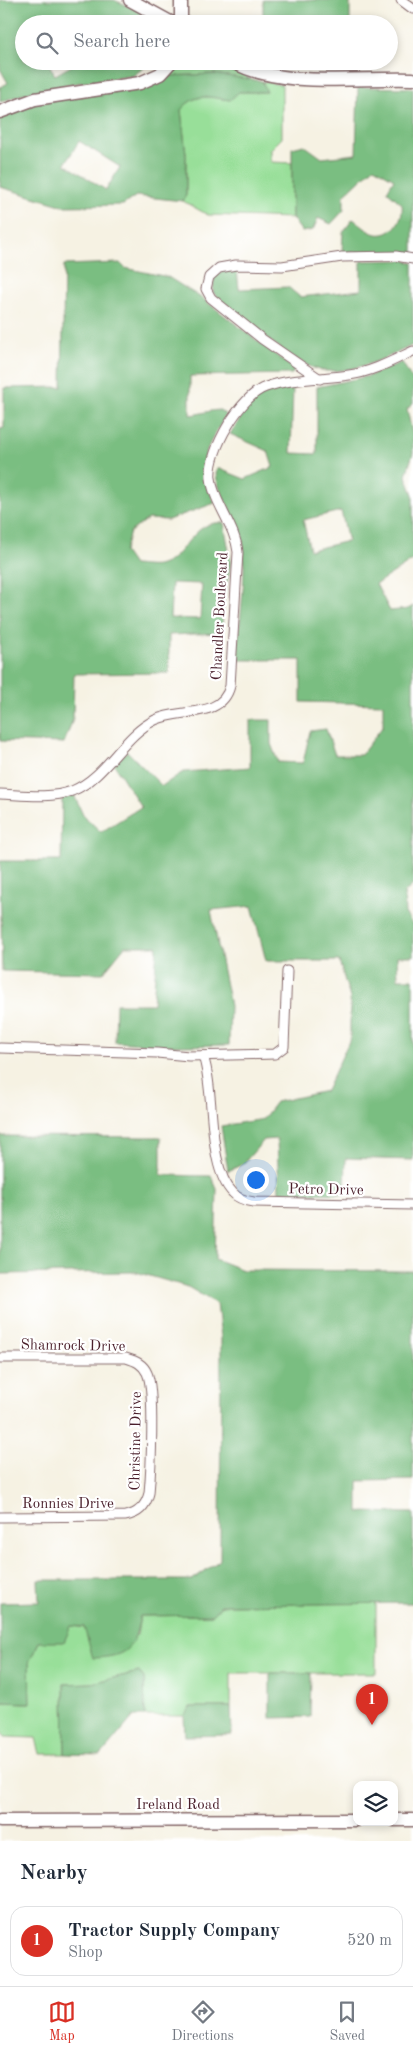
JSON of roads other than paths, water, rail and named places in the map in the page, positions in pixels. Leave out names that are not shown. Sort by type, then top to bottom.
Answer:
[{"type":"street","points":[[130,0],[158,15]]},
{"type":"street","points":[[181,0],[181,15]]},
{"type":"street","points":[[0,112],[35,99],[140,83],[160,74],[164,70]]},
{"type":"street","points":[[250,70],[257,73],[288,78],[413,79]]},
{"type":"street","points":[[320,379],[262,339],[211,298],[206,289],[208,276],[219,268],[236,265],[282,266],[342,257],[396,256],[413,259]]},
{"type":"street","name":"Chandler Boulevard","points":[[0,794],[54,795],[78,788],[90,780],[144,726],[165,716],[212,708],[223,702],[230,686],[238,552],[234,533],[213,487],[211,471],[213,455],[242,405],[258,390],[267,386],[366,372],[413,351]]},
{"type":"street","points":[[0,1048],[203,1056],[275,1054],[281,1050],[284,1042],[287,971]]},
{"type":"street","name":"Petro Drive","points":[[203,1056],[208,1078],[220,1170],[228,1187],[238,1197],[254,1202],[413,1205]]},
{"type":"street","name":"Shamrock Drive","points":[[0,1358],[118,1358],[133,1360],[143,1367]]},
{"type":"street","name":"Christine Drive","points":[[136,1513],[148,1499],[150,1479],[150,1388],[148,1374],[143,1367]]},
{"type":"street","name":"Ronnies Drive","points":[[0,1517],[125,1516],[136,1513]]},
{"type":"street","name":"Ireland Road","points":[[0,1821],[353,1820]]},
{"type":"street","points":[[398,1820],[413,1820]]},
{"type":"place","name":"Tractor Supply Company","points":[[372,1725]]}]
